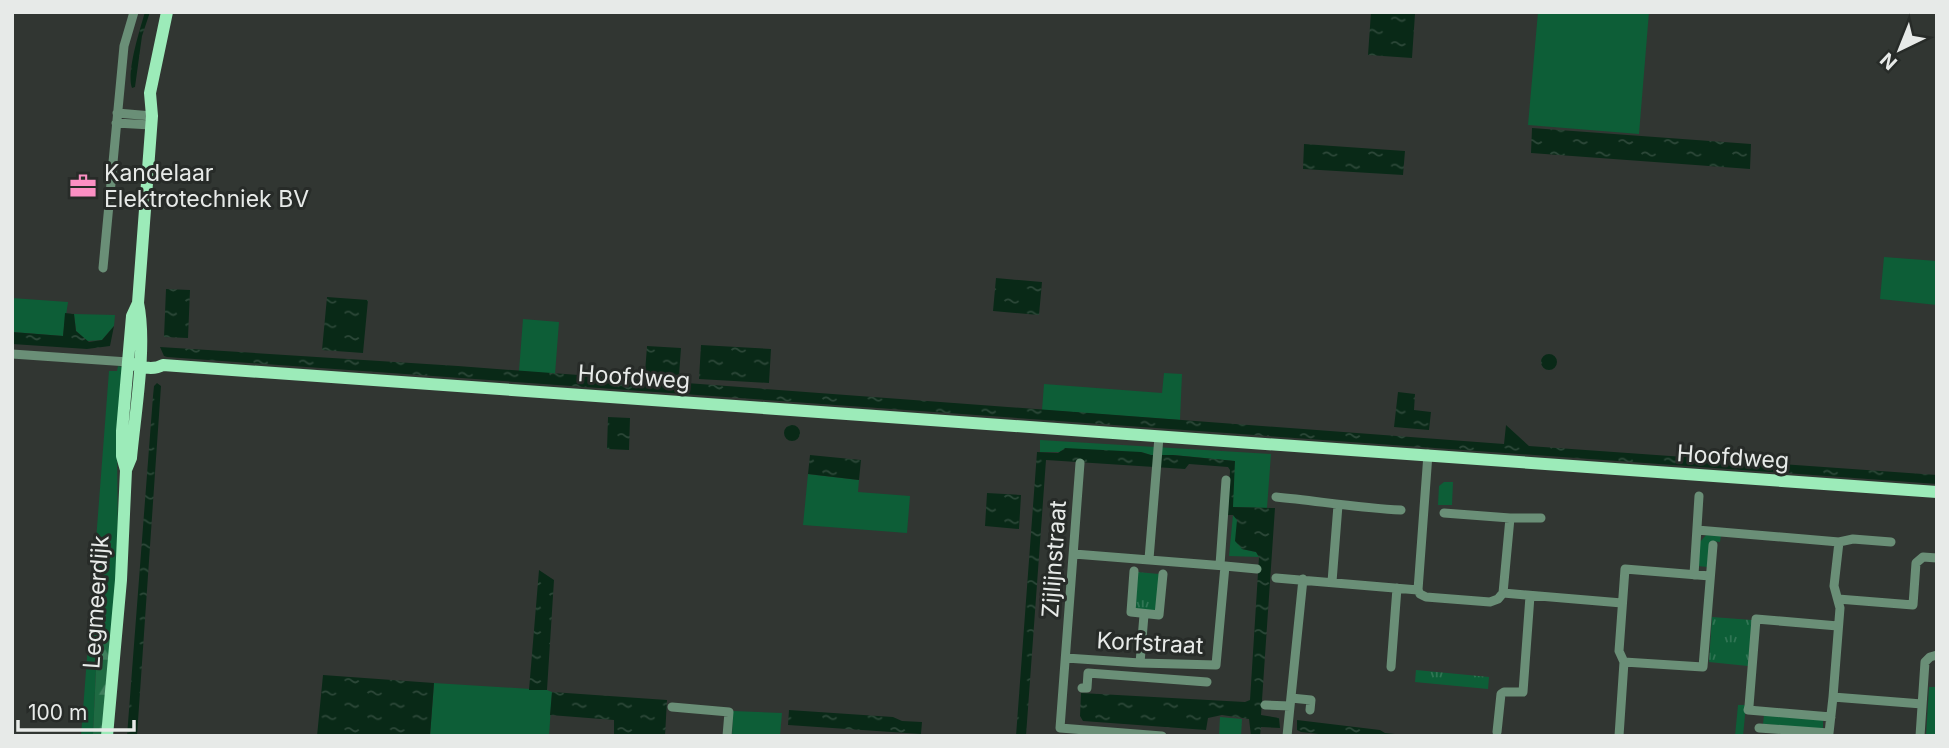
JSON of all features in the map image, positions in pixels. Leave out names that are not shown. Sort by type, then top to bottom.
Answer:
[{"type":"main road","points":[[151,121],[150,93],[167,12]]},
{"type":"main road","points":[[151,121],[175,12]]},
{"type":"main road","name":"Legmeerdijk","points":[[107,736],[121,580],[126,470],[122,456],[136,362],[132,316],[138,303],[151,121]]},
{"type":"main road","name":"Hoofdweg","points":[[136,362],[153,359],[163,365],[1143,433],[1159,437],[1937,494]]},
{"type":"street","points":[[103,268],[124,46],[134,12]]},
{"type":"street","points":[[117,118],[151,121]]},
{"type":"street","name":"Hoofdweg","points":[[12,354],[136,362]]},
{"type":"street","points":[[1149,559],[1159,437]]},
{"type":"street","points":[[1418,590],[1428,457]]},
{"type":"street","name":"Zijlijnstraat","points":[[1080,463],[1060,728],[1131,735]]},
{"type":"street","name":"Korfstraat","points":[[1066,658],[1216,665],[1226,480]]},
{"type":"street","points":[[1694,575],[1699,496]]},
{"type":"street","points":[[1276,498],[1401,510]]},
{"type":"street","points":[[1332,582],[1338,505]]},
{"type":"street","points":[[1444,513],[1510,518],[1541,517]]},
{"type":"street","points":[[1276,578],[1418,590],[1426,597],[1490,602],[1499,599],[1503,593],[1510,518]]},
{"type":"street","points":[[1697,530],[1839,542],[1853,539],[1891,542]]},
{"type":"street","points":[[1760,711],[1758,732],[1829,733],[1840,608],[1834,586],[1839,542]]},
{"type":"street","points":[[1624,662],[1703,667],[1713,545]]},
{"type":"street","points":[[1074,554],[1257,569]]},
{"type":"street","points":[[1838,600],[1913,605],[1916,563],[1923,557],[1937,558]]},
{"type":"street","points":[[1619,736],[1624,662],[1619,651],[1625,569],[1710,576]]},
{"type":"street","points":[[1134,571],[1131,612],[1143,615],[1159,615],[1163,574]]},
{"type":"street","points":[[1287,736],[1303,579]]},
{"type":"street","points":[[1391,667],[1397,588]]},
{"type":"street","points":[[1503,593],[1622,603]]},
{"type":"street","points":[[1497,732],[1501,694],[1523,692],[1530,596]]},
{"type":"street","points":[[1140,663],[1143,615]]},
{"type":"street","points":[[1831,717],[1748,710],[1756,619],[1838,626]]},
{"type":"street","points":[[1920,736],[1925,662],[1937,655]]},
{"type":"street","points":[[1082,688],[1087,688],[1088,673],[1207,682]]},
{"type":"street","points":[[1833,697],[1922,704]]},
{"type":"street","points":[[1265,705],[1311,700],[1310,710]]},
{"type":"street","points":[[672,707],[729,712],[727,736]]},
{"type":"street","points":[[1131,735],[1162,736]]},
{"type":"green space","points":[[1538,12],[1649,12],[1639,134],[1528,125]]},
{"type":"green space","points":[[1884,257],[1937,261],[1937,305],[1880,299]]},
{"type":"green space","points":[[12,298],[68,302],[63,336],[12,332]]},
{"type":"green space","points":[[74,314],[115,315],[114,326],[102,340],[87,341],[76,331]]},
{"type":"green space","points":[[523,319],[559,322],[555,374],[519,371]]},
{"type":"green space","points":[[118,366],[122,367],[117,443],[118,549],[112,639],[100,643],[97,647],[93,736],[81,736],[109,371],[117,371]]},
{"type":"green space","points":[[1164,373],[1182,374],[1180,420],[1042,410],[1044,384],[1162,393]]},
{"type":"green space","points":[[1040,440],[1271,454],[1267,508],[1232,507],[1234,461],[1141,452],[1040,452]]},
{"type":"green space","points":[[808,474],[859,480],[858,492],[910,496],[907,533],[803,525]]},
{"type":"green space","points":[[1444,482],[1453,482],[1452,505],[1438,505],[1439,486]]},
{"type":"green space","points":[[1233,515],[1237,520],[1242,549],[1256,552],[1259,557],[1229,556]]},
{"type":"green space","points":[[1706,535],[1721,536],[1720,542],[1712,541],[1709,545],[1708,567],[1697,566],[1700,542]]},
{"type":"green space","points":[[1137,572],[1159,574],[1156,611],[1135,610]]},
{"type":"green space","points":[[1712,617],[1752,620],[1748,666],[1709,662]]},
{"type":"green space","points":[[112,639],[104,736],[93,736],[97,647],[100,643]]},
{"type":"green space","points":[[1416,670],[1489,677],[1488,689],[1415,682]]},
{"type":"green space","points":[[434,683],[552,692],[549,736],[430,736]]},
{"type":"green space","points":[[1929,687],[1937,687],[1937,736],[1926,736]]},
{"type":"green space","points":[[1738,705],[1746,705],[1743,736],[1735,736]]},
{"type":"green space","points":[[733,711],[782,713],[780,736],[732,736]]},
{"type":"green space","points":[[1764,715],[1823,720],[1823,729],[1763,724]]},
{"type":"green space","points":[[1220,717],[1242,719],[1241,736],[1219,736]]},
{"type":"water","points":[[145,12],[150,12],[142,36],[135,87],[132,88],[132,62]]},
{"type":"water","points":[[1371,12],[1415,14],[1412,58],[1368,55]]},
{"type":"water","points":[[1532,128],[1751,144],[1750,169],[1531,153]]},
{"type":"water","points":[[1304,144],[1405,151],[1403,175],[1303,169]]},
{"type":"water","points":[[996,278],[1042,282],[1039,315],[993,311]]},
{"type":"water","points":[[166,289],[190,290],[188,338],[164,337]]},
{"type":"water","points":[[327,297],[368,300],[363,353],[322,350]]},
{"type":"water","points":[[65,313],[74,314],[76,331],[89,342],[102,340],[114,326],[110,346],[87,349],[12,344],[12,332],[63,336]]},
{"type":"water","points":[[701,345],[771,349],[769,383],[699,379]]},
{"type":"water","points":[[647,346],[681,348],[679,375],[645,373]]},
{"type":"water","points":[[160,347],[458,366],[1504,444],[1506,425],[1529,446],[1937,475],[1937,484],[167,357]]},
{"type":"water","points":[[1546,354],[1552,354],[1557,362],[1555,368],[1546,370],[1541,365],[1541,359]]},
{"type":"water","points":[[157,383],[161,386],[137,736],[127,736],[153,396]]},
{"type":"water","points":[[1398,392],[1415,394],[1414,410],[1431,412],[1429,430],[1394,427]]},
{"type":"water","points":[[608,417],[630,418],[629,450],[607,449]]},
{"type":"water","points":[[792,425],[798,427],[798,439],[792,441],[786,439],[784,433],[786,427]]},
{"type":"water","points":[[1065,448],[1235,461],[1233,507],[1275,508],[1261,715],[1279,718],[1280,728],[1261,727],[1260,736],[1251,736],[1249,719],[1222,715],[1208,718],[1206,730],[1083,721],[1080,716],[1081,693],[1245,702],[1250,700],[1259,557],[1256,552],[1242,549],[1235,541],[1237,520],[1233,515],[1228,515],[1228,467],[1189,464],[1185,469],[1046,460],[1026,736],[1016,736],[1037,452],[1058,453]]},
{"type":"water","points":[[810,455],[861,460],[859,480],[808,474]]},
{"type":"water","points":[[987,493],[1021,495],[1019,529],[985,526]]},
{"type":"water","points":[[539,570],[554,580],[547,690],[529,690]]},
{"type":"water","points":[[323,675],[434,683],[430,736],[317,736]]},
{"type":"water","points":[[552,692],[667,700],[665,736],[614,736],[614,720],[550,715]]},
{"type":"water","points":[[789,710],[893,717],[902,721],[922,722],[921,734],[788,725]]},
{"type":"water","points":[[1297,720],[1415,736],[1336,736],[1301,732],[1297,730]]},
{"type":"place","name":"Kandelaar Elektrotechniek BV","points":[[83,186]]}]
